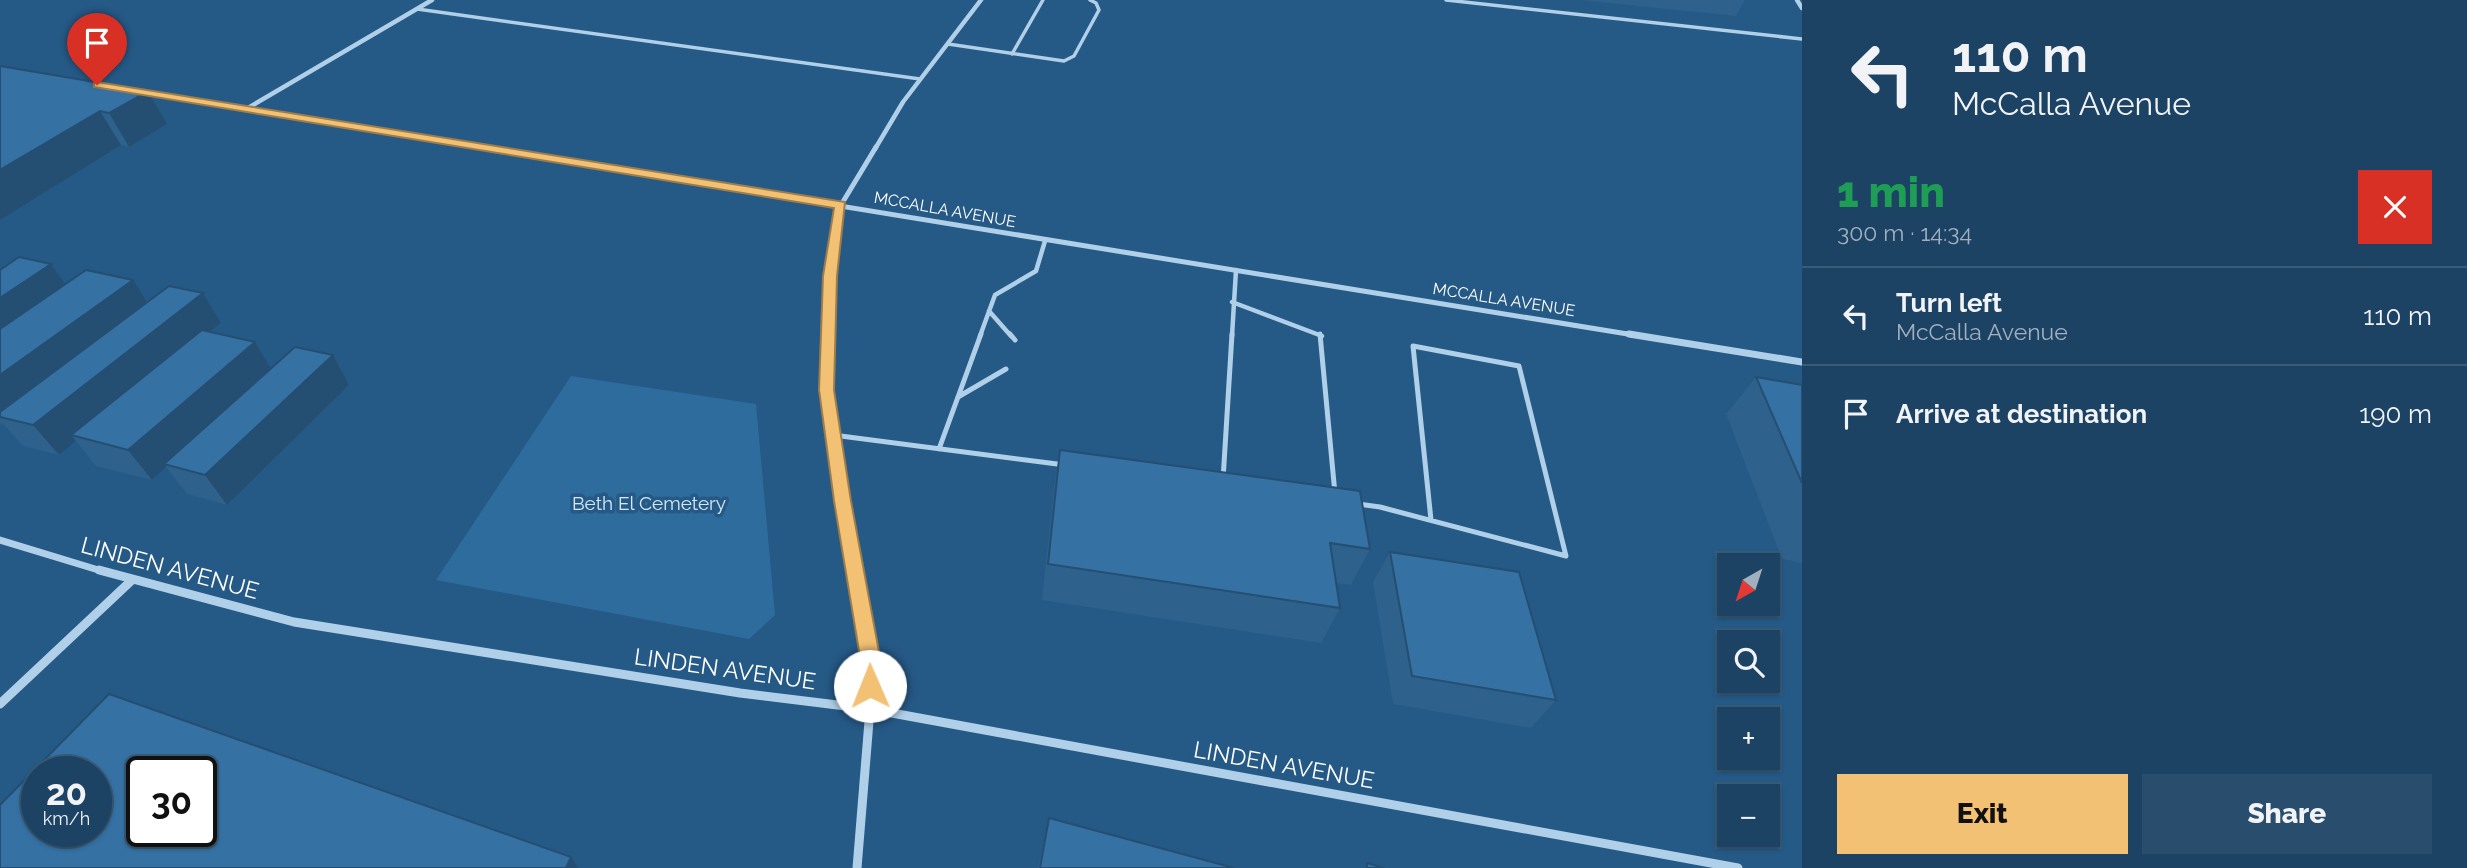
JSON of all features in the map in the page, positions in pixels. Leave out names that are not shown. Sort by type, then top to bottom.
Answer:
[{"type":"street","points":[[247,108],[432,0]]},
{"type":"street","points":[[857,868],[870,709],[870,657],[826,390],[830,276],[841,205],[903,102],[981,0]]},
{"type":"street","points":[[1797,0],[1802,8]]},
{"type":"street","name":"MCCALLA AVENUE","points":[[138,91],[841,205],[1045,241],[1802,362]]},
{"type":"street","name":"LINDEN AVENUE","points":[[0,540],[132,580],[294,622],[740,693],[870,709],[1738,868]]},
{"type":"street","points":[[0,704],[132,580]]},
{"type":"lane","points":[[1012,54],[1043,0]]},
{"type":"lane","points":[[947,44],[1064,61],[1074,56],[1098,10],[1096,3],[1090,0]]},
{"type":"lane","points":[[1446,0],[1802,38]]},
{"type":"lane","points":[[417,9],[920,79]]},
{"type":"lane","points":[[939,449],[995,295],[1036,271],[1045,241]]},
{"type":"lane","points":[[1223,484],[1236,270]]},
{"type":"lane","points":[[1232,302],[1322,335],[1336,501],[1323,499]]},
{"type":"lane","points":[[989,311],[1015,340]]},
{"type":"lane","points":[[1347,502],[1380,507],[1566,556],[1519,366],[1413,346],[1431,520]]},
{"type":"lane","points":[[958,397],[1006,369]]},
{"type":"lane","points":[[833,435],[1074,466]]},
{"type":"lane","points":[[1210,482],[1236,486]]},
{"type":"green space","name":"Beth El Cemetery","points":[[571,376],[756,404],[775,615],[749,639],[436,580]]},
{"type":"building","points":[[0,66],[148,91],[109,113],[100,111],[0,170]]},
{"type":"building","points":[[19,257],[51,264],[0,298],[0,270]]},
{"type":"building","points":[[86,270],[133,280],[0,375],[0,329]]},
{"type":"building","points":[[169,286],[203,293],[33,425],[0,417],[0,412]]},
{"type":"building","points":[[202,330],[255,342],[128,450],[71,435]]},
{"type":"building","points":[[295,347],[333,355],[205,475],[164,464]]},
{"type":"building","points":[[1756,377],[1802,385],[1802,483]]},
{"type":"building","points":[[1060,450],[1360,491],[1370,549],[1330,543],[1340,608],[1048,564]]},
{"type":"building","points":[[1390,552],[1519,572],[1556,700],[1412,676]]},
{"type":"building","points":[[109,694],[571,857],[566,868],[0,868],[0,805],[21,784],[21,847],[112,847],[112,756],[48,756]]},
{"type":"building","points":[[1049,818],[1234,868],[1040,868]]},
{"type":"building","points":[[1367,863],[1384,868],[1367,868]]},
{"type":"route","points":[[97,85],[841,205],[830,276],[826,390],[842,501],[870,657],[870,686]]}]
